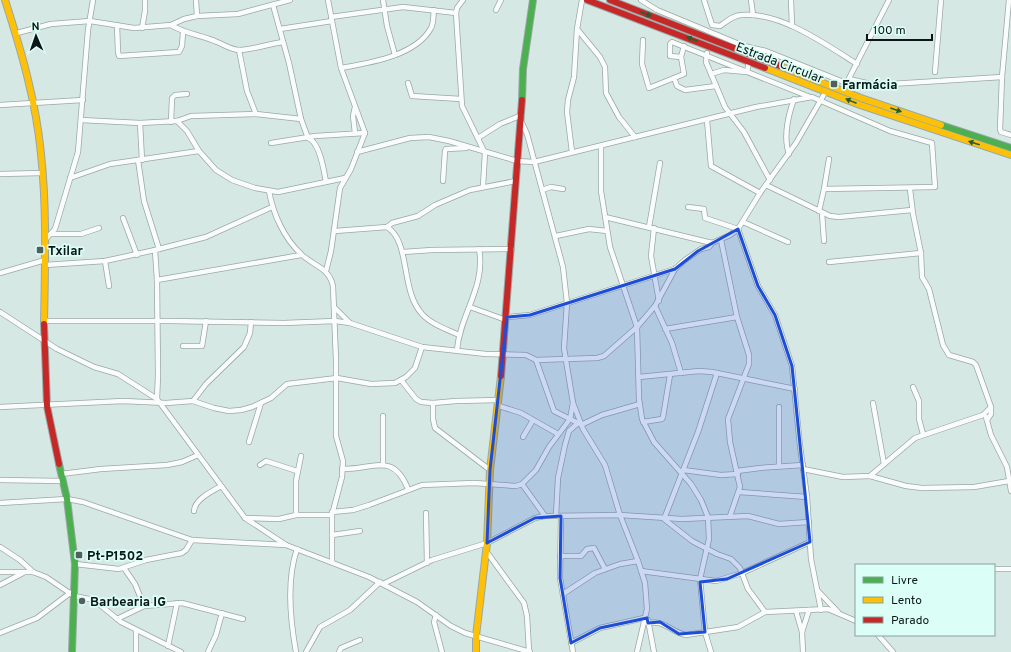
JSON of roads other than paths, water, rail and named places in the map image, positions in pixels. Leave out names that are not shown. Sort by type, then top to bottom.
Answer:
[{"type":"street","points":[[6,0],[17,33],[33,104],[43,173],[45,240],[44,342],[47,406],[67,499],[75,564],[72,594],[72,652]]},
{"type":"street","points":[[45,240],[52,234],[79,147],[93,0]]},
{"type":"street","points":[[142,28],[145,0]]},
{"type":"street","points":[[196,0],[197,16]]},
{"type":"street","points":[[17,33],[51,24],[90,21],[117,26],[142,28],[171,25],[197,16],[238,14],[290,0]]},
{"type":"street","points":[[326,271],[335,231],[340,188],[365,133],[341,68],[328,0]]},
{"type":"street","points":[[383,0],[396,55]]},
{"type":"street","points":[[463,0],[456,13],[462,98],[465,113],[485,153],[483,186]]},
{"type":"street","points":[[496,10],[501,0]]},
{"type":"street","points":[[476,652],[476,636],[487,543],[490,470],[499,403],[512,248],[517,161],[522,118],[523,69],[533,0]]},
{"type":"street","points":[[572,152],[567,112],[568,100],[574,77],[576,29],[582,0]]},
{"type":"street","name":"Estrada Circular","points":[[587,0],[932,130],[1011,155]]},
{"type":"street","name":"Estrada Circular","points":[[610,0],[710,35],[868,101],[1011,148]]},
{"type":"street","points":[[641,0],[657,10],[710,35],[847,81],[875,85],[1002,77]]},
{"type":"street","points":[[653,7],[655,0]]},
{"type":"street","points":[[704,0],[712,25],[720,26]]},
{"type":"street","points":[[751,0],[753,16]]},
{"type":"street","points":[[791,0],[792,26]]},
{"type":"street","points":[[843,90],[890,0]]},
{"type":"street","points":[[935,72],[941,0]]},
{"type":"street","points":[[1009,0],[1008,47],[1002,77],[1000,129],[1001,132],[1011,135]]},
{"type":"street","points":[[273,5],[301,119],[308,138],[312,139],[317,148],[326,182]]},
{"type":"street","points":[[280,29],[384,9],[415,7],[456,13]]},
{"type":"street","points":[[341,68],[377,61],[396,55],[413,46],[430,30],[434,10]]},
{"type":"street","points":[[710,35],[730,19],[741,15],[772,17],[792,26],[857,64]]},
{"type":"street","points":[[171,25],[182,32],[201,36],[218,42],[228,48],[239,50],[283,42]]},
{"type":"street","points":[[117,26],[119,56],[179,52],[182,46],[182,32]]},
{"type":"street","points":[[576,29],[600,57],[605,67],[606,93],[619,117],[635,137]]},
{"type":"street","points":[[643,40],[642,64],[649,88],[684,74],[681,57],[684,46]]},
{"type":"street","points":[[681,57],[670,56],[670,44],[674,43],[707,55],[812,97],[890,131],[932,143],[935,188],[824,189]]},
{"type":"street","points":[[709,46],[706,62],[725,107],[744,132],[770,180]]},
{"type":"street","points":[[239,50],[244,69],[247,91],[256,114]]},
{"type":"street","points":[[787,68],[790,61]]},
{"type":"street","points":[[747,72],[749,62]]},
{"type":"street","points":[[711,74],[724,70],[747,72]]},
{"type":"street","points":[[674,78],[677,86],[685,90],[716,86]]},
{"type":"street","points":[[408,83],[412,96],[462,98]]},
{"type":"street","points":[[44,321],[206,321],[291,323],[335,321],[350,323],[422,347],[502,355],[526,355],[536,360],[600,358],[637,327],[655,306],[675,269],[701,249],[721,240],[738,229],[760,192],[789,154],[826,91]]},
{"type":"street","points":[[171,122],[172,98],[175,95],[186,94]]},
{"type":"street","points":[[357,152],[410,138],[428,137],[449,141],[485,153],[517,161],[534,162],[794,99],[812,97]]},
{"type":"street","points":[[789,154],[786,138],[794,99]]},
{"type":"street","points":[[0,105],[83,100]]},
{"type":"street","points":[[355,106],[353,116],[355,133]]},
{"type":"street","points":[[81,120],[140,123],[177,122],[191,116],[256,114],[301,119]]},
{"type":"street","points":[[478,138],[495,126],[522,118]]},
{"type":"street","points":[[522,118],[556,236],[563,267],[567,303],[563,337],[565,360],[579,424],[605,465],[620,515],[638,560],[645,583],[645,616],[637,652]]},
{"type":"street","points":[[707,120],[711,166],[760,192]]},
{"type":"street","points":[[177,122],[187,131],[199,150],[216,170],[224,176],[255,188],[278,192],[345,178]]},
{"type":"street","points":[[140,123],[140,160],[144,200],[157,250],[158,401]]},
{"type":"street","points":[[271,143],[365,133]]},
{"type":"street","points":[[602,146],[601,191],[610,247],[637,327],[640,404],[643,422],[659,449],[682,471],[701,500],[708,517],[709,538],[700,579],[705,632],[711,652]]},
{"type":"street","points":[[443,181],[446,149],[468,148]]},
{"type":"street","points":[[70,178],[110,164],[199,150]]},
{"type":"street","points":[[824,241],[820,212],[829,159]]},
{"type":"street","points":[[659,301],[653,276],[651,228],[660,164]]},
{"type":"street","points":[[0,174],[43,173]]},
{"type":"street","points":[[335,231],[388,227],[392,223],[418,216],[435,205],[470,190],[483,186],[516,181]]},
{"type":"street","points":[[766,185],[820,212],[840,217],[912,210]]},
{"type":"street","points":[[542,190],[551,187],[563,189]]},
{"type":"street","points":[[910,189],[912,210],[921,253],[922,276],[929,289],[947,352],[953,357],[974,363],[991,406],[991,414],[988,420],[989,431],[1007,467],[1011,491]]},
{"type":"street","points":[[269,191],[272,207],[286,234],[301,254],[326,271],[332,281],[337,378],[336,436],[342,456],[342,469],[332,513],[332,562]]},
{"type":"street","points":[[0,273],[45,262],[105,261],[137,255],[206,237],[272,207]]},
{"type":"street","points":[[688,208],[704,209],[705,218],[738,229]]},
{"type":"street","points":[[605,217],[712,243]]},
{"type":"street","points":[[123,218],[137,255]]},
{"type":"street","points":[[743,222],[788,242]]},
{"type":"street","points":[[388,227],[397,237],[403,252],[407,284],[415,306],[422,315],[433,323],[459,334]]},
{"type":"street","points":[[52,234],[81,234],[99,228]]},
{"type":"street","points":[[556,236],[589,229],[608,230]]},
{"type":"street","points":[[738,229],[756,280],[775,315],[790,358],[807,497],[810,542],[821,610]]},
{"type":"street","points":[[721,240],[737,317],[749,355],[749,364],[728,419],[730,442],[738,473],[739,492],[730,516]]},
{"type":"street","points":[[403,252],[512,248]]},
{"type":"street","points":[[457,350],[459,334],[481,273],[479,249]]},
{"type":"street","points":[[829,262],[921,253]]},
{"type":"street","points":[[158,280],[208,273],[301,254]]},
{"type":"street","points":[[105,261],[109,286]]},
{"type":"street","points":[[470,307],[506,318],[530,315],[675,269]]},
{"type":"street","points":[[655,306],[672,343],[681,373]]},
{"type":"street","points":[[334,307],[350,323]]},
{"type":"street","points":[[0,312],[44,342],[82,362],[118,374],[158,401],[245,518],[286,545],[332,562],[381,583],[417,602],[452,626],[476,636],[530,652],[527,616],[524,603],[486,551]]},
{"type":"street","points":[[665,329],[737,317]]},
{"type":"street","points":[[183,346],[202,346],[206,321]]},
{"type":"street","points":[[193,400],[206,384],[244,347],[250,333],[251,322]]},
{"type":"street","points":[[0,407],[47,406],[124,401],[193,400],[229,411],[252,407],[271,398],[283,385],[287,384],[337,378],[376,384],[401,380],[415,368],[422,347]]},
{"type":"street","points":[[536,360],[554,411],[579,424]]},
{"type":"street","points":[[639,377],[698,371],[717,373],[795,389]]},
{"type":"street","points":[[664,519],[708,406],[717,373]]},
{"type":"street","points":[[643,422],[662,419],[670,375]]},
{"type":"street","points":[[401,380],[418,400],[433,403],[456,401],[499,403],[558,434]]},
{"type":"street","points":[[913,387],[920,405],[919,419],[923,434]]},
{"type":"street","points":[[249,442],[261,402]]},
{"type":"street","points":[[433,403],[433,419],[435,428],[490,470]]},
{"type":"street","points":[[245,518],[279,519],[296,515],[332,513],[362,507],[422,485],[490,484],[516,486],[522,484],[536,470],[558,434],[570,419],[574,403]]},
{"type":"street","points":[[573,652],[560,578],[558,478],[566,439],[569,431],[579,424],[602,415],[640,404]]},
{"type":"street","points":[[873,404],[884,464]]},
{"type":"street","points":[[870,476],[915,438],[923,434],[940,431],[983,415],[991,406]]},
{"type":"street","points":[[779,407],[779,466]]},
{"type":"street","points":[[983,415],[988,420]]},
{"type":"street","points":[[382,416],[383,465]]},
{"type":"street","points":[[523,437],[533,420]]},
{"type":"street","points":[[61,474],[101,469],[168,465],[182,462],[198,455]]},
{"type":"street","points":[[296,515],[297,471],[301,456]]},
{"type":"street","points":[[260,465],[266,461],[297,471]]},
{"type":"street","points":[[342,469],[383,465],[397,470],[408,489]]},
{"type":"street","points":[[682,471],[721,475],[779,466],[803,467],[843,477],[870,476],[906,486],[922,488],[974,487],[1009,481]]},
{"type":"street","points":[[0,480],[63,481]]},
{"type":"street","points":[[522,484],[545,516]]},
{"type":"street","points":[[194,511],[195,505],[199,500],[221,486]]},
{"type":"street","points":[[739,492],[807,497]]},
{"type":"street","points":[[0,503],[67,499],[83,502],[192,540],[286,545]]},
{"type":"street","points":[[426,513],[427,563]]},
{"type":"street","points":[[306,652],[320,627],[350,610],[381,583],[427,563],[487,543],[535,518],[545,516],[620,515],[664,519],[751,516],[779,524],[809,522]]},
{"type":"street","points":[[664,519],[676,530],[706,549],[731,559],[740,568],[748,589],[765,612]]},
{"type":"street","points":[[332,535],[360,531]]},
{"type":"street","points":[[75,564],[109,569],[124,568],[146,560],[182,553],[186,550],[192,540]]},
{"type":"street","points":[[641,571],[716,581],[742,573],[810,542]]},
{"type":"street","points":[[0,547],[20,560],[33,572],[46,577],[72,594],[94,600],[116,618],[136,630],[180,652]]},
{"type":"street","points":[[560,556],[581,556],[587,549],[594,548],[605,569]]},
{"type":"street","points":[[296,652],[290,591],[292,563],[297,549]]},
{"type":"street","points":[[563,594],[595,573],[638,560]]},
{"type":"street","points":[[124,568],[135,584],[144,606]]},
{"type":"street","points":[[995,569],[1011,569]]},
{"type":"street","points":[[0,572],[33,572]]},
{"type":"street","points":[[0,585],[24,573]]},
{"type":"street","points":[[817,590],[838,612]]},
{"type":"street","points":[[0,633],[37,618],[72,594]]},
{"type":"street","points":[[168,646],[177,603]]},
{"type":"street","points":[[116,618],[144,606],[182,603],[244,619]]},
{"type":"street","points":[[802,632],[809,610]]},
{"type":"street","points":[[648,623],[660,622],[679,634],[686,635],[743,626],[765,612],[821,610],[838,612],[855,620]]},
{"type":"street","points":[[796,611],[802,632],[803,652]]},
{"type":"street","points":[[208,652],[216,635],[222,613]]},
{"type":"street","points":[[436,615],[434,622],[442,652]]},
{"type":"street","points":[[571,643],[600,628],[645,616]]},
{"type":"street","points":[[645,616],[648,623],[654,652]]},
{"type":"street","points":[[136,630],[136,652]]},
{"type":"street","points":[[879,636],[893,652]]},
{"type":"street","points":[[339,652],[341,648],[360,640]]},
{"type":"place","name":"Farmácia","points":[[834,84]]},
{"type":"place","name":"Txilar","points":[[40,250]]},
{"type":"place","name":"Pt-P1502","points":[[79,555]]},
{"type":"place","name":"Barbearia IG","points":[[82,601]]}]
